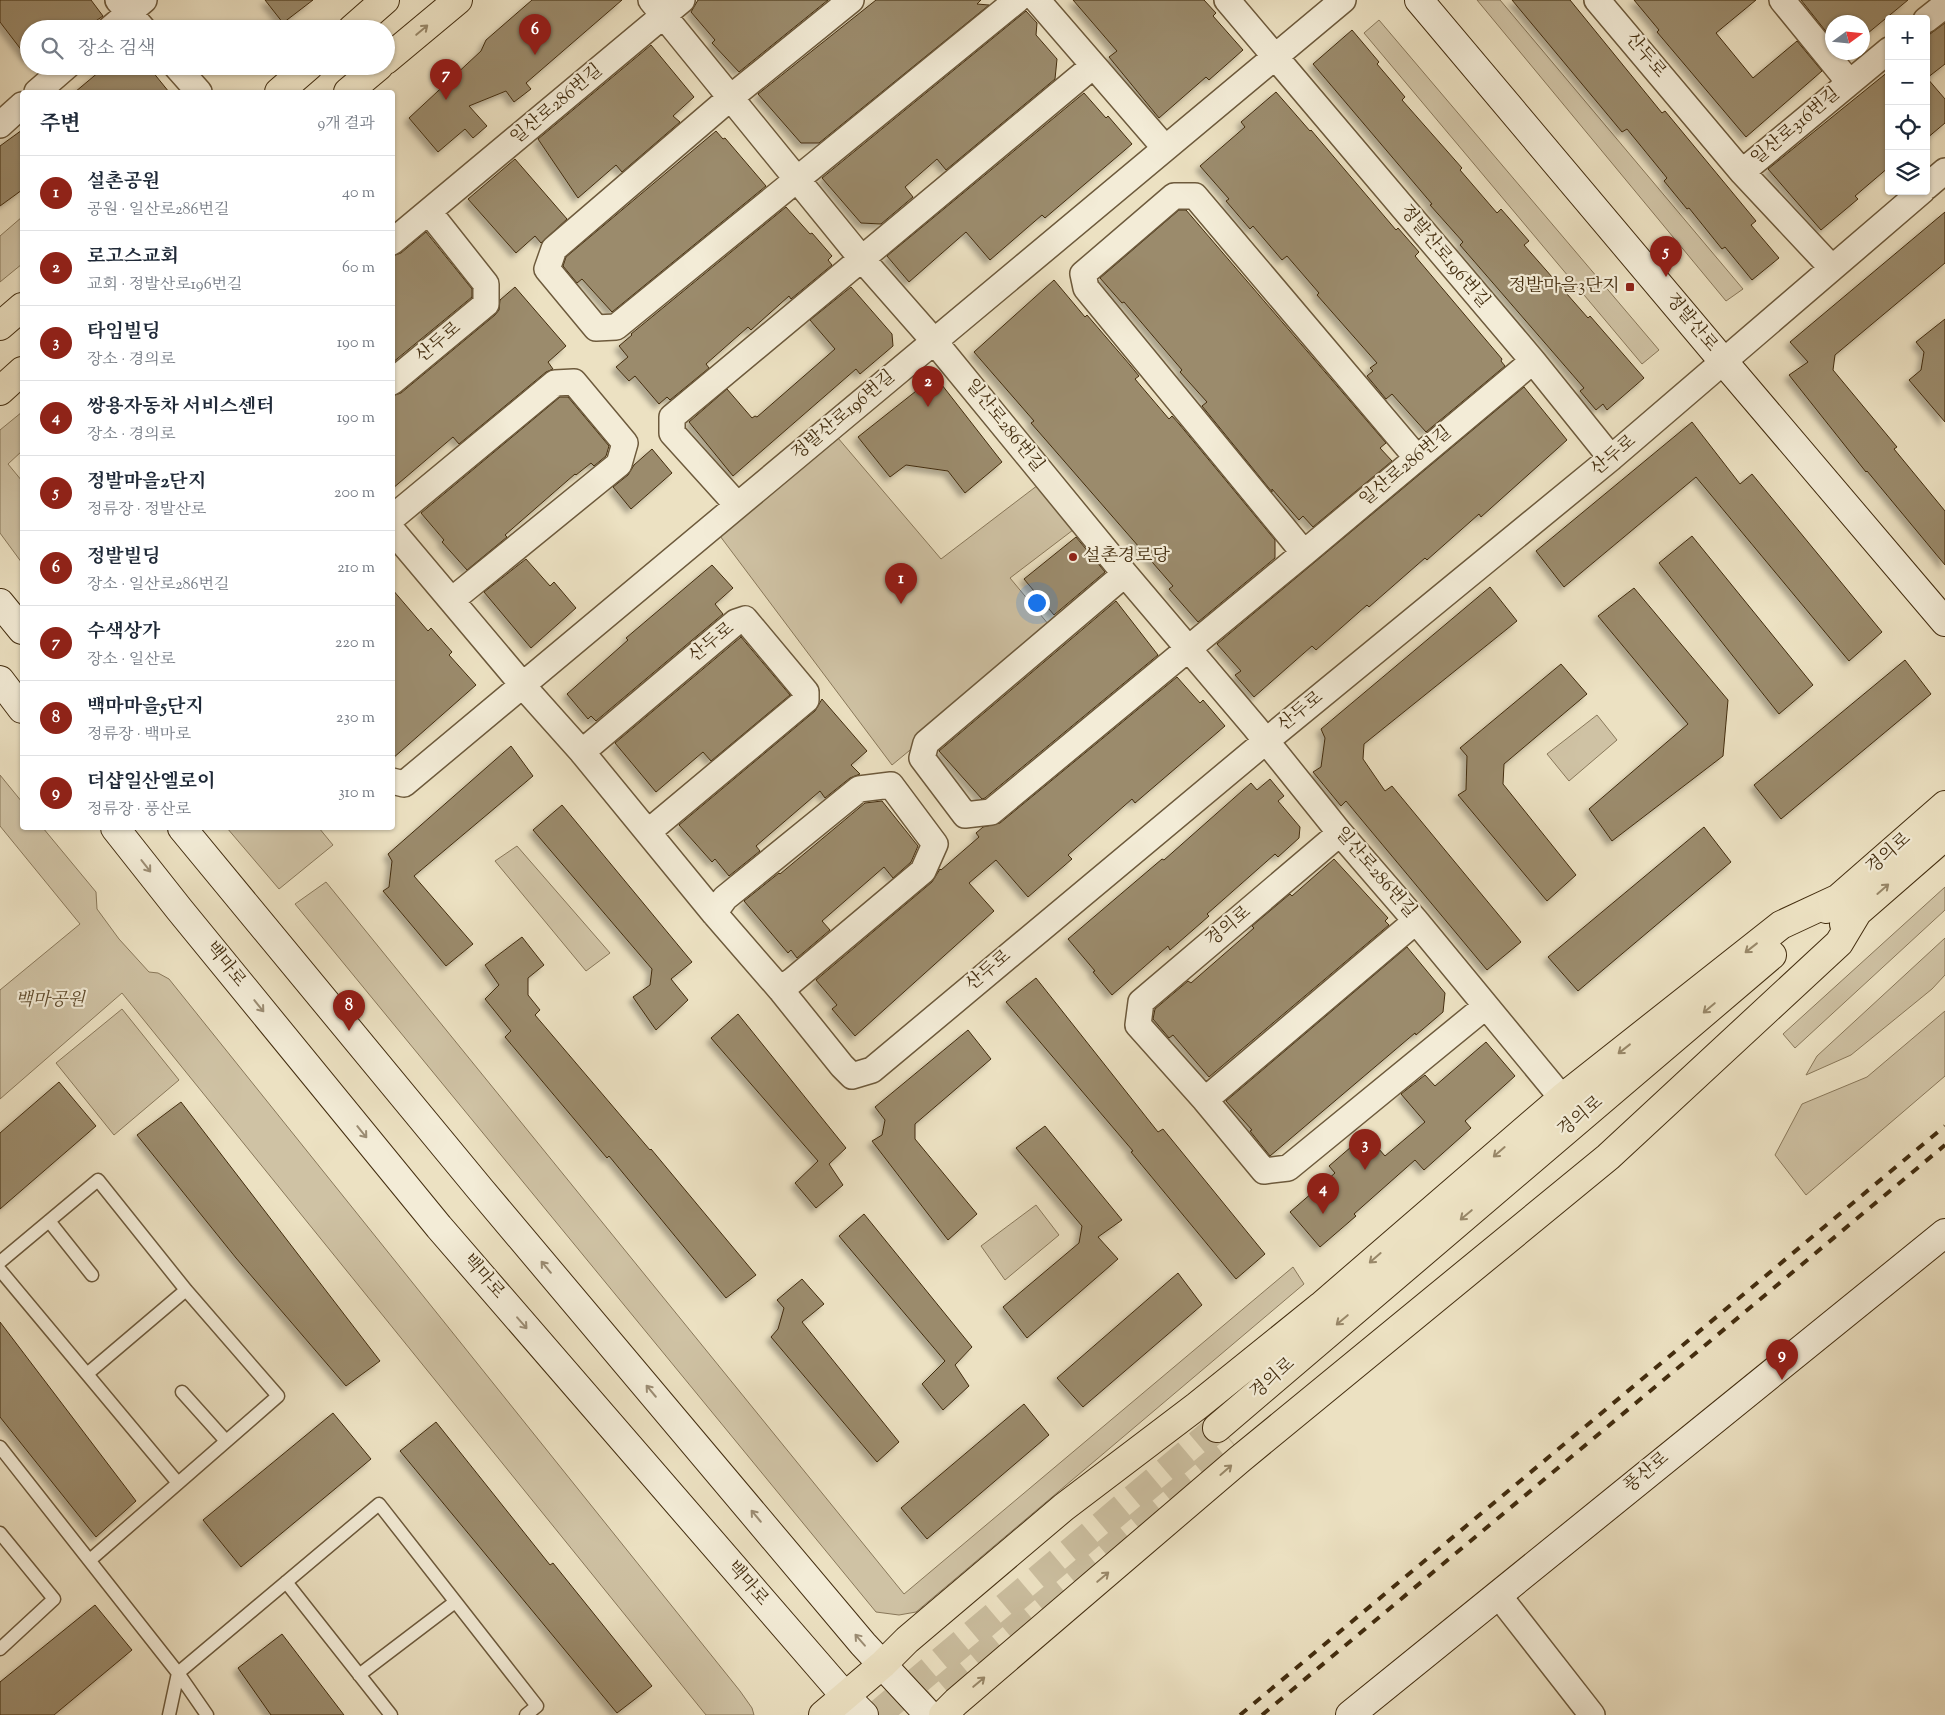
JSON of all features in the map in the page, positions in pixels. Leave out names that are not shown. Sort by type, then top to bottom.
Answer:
[{"type":"main road","points":[[363,20],[386,0]]},
{"type":"main road","points":[[395,52],[458,0]]},
{"type":"main road","name":"정발산로","points":[[1419,0],[1945,622]]},
{"type":"main road","points":[[281,90],[299,75]]},
{"type":"main road","points":[[350,90],[368,75]]},
{"type":"main road","points":[[0,326],[20,309]]},
{"type":"main road","points":[[0,391],[20,374]]},
{"type":"main road","points":[[0,602],[20,627]]},
{"type":"main road","points":[[0,680],[20,706]]},
{"type":"main road","name":"경의로","points":[[1848,905],[1945,804]]},
{"type":"main road","name":"백마로","points":[[117,830],[439,1227],[845,1696],[864,1715]]},
{"type":"main road","points":[[184,830],[480,1189],[864,1644],[928,1715]]},
{"type":"main road","name":"경의로","points":[[1226,1436],[1848,905],[1945,836]]},
{"type":"main road","points":[[823,1715],[883,1664],[907,1640],[1064,1508],[1197,1406],[1321,1306],[1562,1098],[1781,925],[1848,905],[1839,943],[1608,1157],[1240,1458],[943,1715]]},
{"type":"main road","name":"풍산로","points":[[1350,1715],[1500,1596],[1678,1448],[1945,1233]]},
{"type":"street","points":[[851,0],[730,98],[554,249],[547,269],[596,328],[616,326],[1017,0]]},
{"type":"street","points":[[1037,0],[1165,148]]},
{"type":"street","name":"정발산로196번길","points":[[1227,0],[1533,361],[1611,458]]},
{"type":"street","name":"정발산로196번길","points":[[523,684],[1343,0]]},
{"type":"street","name":"산두로","points":[[1598,0],[1742,172],[1832,268]]},
{"type":"street","name":"일산로316번길","points":[[1782,0],[1849,82]]},
{"type":"street","name":"일산로286번길","points":[[429,212],[666,5],[730,98],[861,258],[934,341],[1125,574],[1562,1098]]},
{"type":"street","points":[[1930,17],[1945,5]]},
{"type":"street","points":[[121,20],[133,10]]},
{"type":"street","name":"일산로316번길","points":[[1742,172],[1885,53]]},
{"type":"street","points":[[737,505],[672,434],[672,417],[1093,66]]},
{"type":"street","points":[[39,90],[57,75]]},
{"type":"street","points":[[184,75],[197,90]]},
{"type":"street","points":[[0,124],[20,107]]},
{"type":"street","points":[[1930,184],[1945,171]]},
{"type":"street","name":"산두로","points":[[395,534],[582,752],[714,913],[852,1076],[872,1070],[1266,741],[1611,458],[1917,195]]},
{"type":"street","points":[[1304,554],[1086,288],[1083,274],[1174,196],[1195,196],[1417,458]]},
{"type":"street","points":[[395,240],[429,212]]},
{"type":"street","name":"산두로","points":[[395,380],[486,304],[486,284],[429,212]]},
{"type":"street","name":"일산로286번길","points":[[1125,574],[926,742],[922,758],[965,815],[991,812],[1187,648],[1304,554],[1533,361]]},
{"type":"street","points":[[395,516],[555,383],[574,382],[625,443],[619,464],[452,600]]},
{"type":"street","name":"산두로","points":[[582,752],[736,622],[745,620],[806,692],[806,700],[648,832]]},
{"type":"street","points":[[395,782],[404,784],[523,684]]},
{"type":"street","points":[[714,913],[725,898],[859,789],[891,785],[935,844],[923,870],[792,981],[780,989]]},
{"type":"street","name":"경의로","points":[[1205,1100],[1138,1025],[1140,1002],[1340,833]]},
{"type":"street","points":[[1416,921],[1205,1100],[1264,1171],[1288,1168],[1486,1006]]},
{"type":"street","points":[[1500,1596],[1592,1715]]},
{"type":"lane","points":[[0,1262],[98,1180],[186,1290],[278,1396],[90,1560]]},
{"type":"lane","points":[[49,1221],[92,1275]]},
{"type":"lane","points":[[0,1270],[178,1483]]},
{"type":"lane","points":[[87,1374],[186,1290]]},
{"type":"lane","points":[[182,1392],[226,1441]]},
{"type":"lane","points":[[2,1453],[90,1560],[178,1673],[207,1715]]},
{"type":"lane","points":[[169,1715],[178,1673],[379,1504],[536,1706],[526,1715]]},
{"type":"lane","points":[[0,1533],[54,1599],[0,1649]]},
{"type":"lane","points":[[286,1582],[391,1715]]},
{"type":"lane","points":[[359,1675],[455,1602]]},
{"type":"green space","points":[[1477,0],[1500,0],[1743,289],[1726,301]]},
{"type":"green space","points":[[1379,20],[1659,350],[1642,364],[1364,33]]},
{"type":"green space","points":[[20,219],[20,266],[0,282],[0,236]]},
{"type":"green space","points":[[20,414],[20,453],[8,464],[20,479],[20,560],[0,533],[0,430]]},
{"type":"green space","points":[[838,438],[941,559],[1038,485],[1073,530],[1010,578],[1054,631],[892,765],[720,536]]},
{"type":"green space","points":[[1597,715],[1617,740],[1569,781],[1547,754]]},
{"type":"green space","name":"백마공원","points":[[0,775],[20,800],[20,830],[45,830],[96,892],[97,909],[119,939],[149,972],[158,973],[169,979],[740,1691],[752,1708],[754,1715],[706,1715],[122,993],[0,1099],[0,990],[80,924],[0,826]]},
{"type":"green space","points":[[229,830],[321,830],[333,845],[279,889]]},
{"type":"green space","points":[[517,846],[610,953],[586,971],[495,861]]},
{"type":"green space","points":[[326,882],[904,1594],[1293,1267],[1304,1284],[916,1612],[899,1615],[876,1612],[295,904]]},
{"type":"green space","points":[[1945,887],[1945,910],[1795,1048],[1783,1034]]},
{"type":"green space","points":[[1945,938],[1945,975],[1932,989],[1851,1055],[1806,1075],[1817,1056]]},
{"type":"green space","points":[[122,1009],[179,1080],[114,1135],[56,1063]]},
{"type":"green space","points":[[1945,1011],[1945,1076],[1806,1195],[1775,1155],[1802,1104],[1867,1077]]},
{"type":"green space","points":[[1036,1205],[1059,1235],[1005,1280],[981,1246]]},
{"type":"building","points":[[0,0],[91,0],[103,16],[97,20],[20,20],[20,48],[0,22]]},
{"type":"building","points":[[265,0],[313,0],[287,20],[281,20]]},
{"type":"building","points":[[532,0],[622,0],[526,83],[531,89],[514,102],[506,91],[469,106],[487,126],[473,138],[465,129],[438,152],[409,118],[481,51],[486,40]]},
{"type":"building","points":[[698,0],[828,0],[739,72],[712,43],[715,40],[691,12]]},
{"type":"building","points":[[876,0],[981,0],[977,4],[989,5],[819,143],[801,143],[758,94]]},
{"type":"building","points":[[1073,0],[1204,0],[1216,13],[1213,16],[1243,50],[1209,80],[1206,77],[1159,118],[1109,57],[1117,51]]},
{"type":"building","points":[[1512,0],[1570,0],[1662,113],[1665,111],[1756,221],[1751,225],[1779,258],[1752,280],[1725,247],[1722,249],[1689,208],[1687,209],[1664,181],[1667,178],[1627,129],[1622,132]]},
{"type":"building","points":[[1634,0],[1756,0],[1716,33],[1753,78],[1797,41],[1822,71],[1746,137],[1657,32],[1659,30]]},
{"type":"building","points":[[1801,0],[1908,0],[1890,15],[1885,15],[1885,19],[1870,31],[1870,15],[1825,15],[1825,30]]},
{"type":"building","points":[[1026,11],[1037,23],[1036,35],[1057,59],[1055,79],[946,170],[937,159],[905,187],[913,197],[881,224],[861,223],[822,178]]},
{"type":"building","points":[[1945,23],[1945,64],[1930,76],[1930,60],[1930,34]]},
{"type":"building","points":[[1352,30],[1405,97],[1402,100],[1462,168],[1460,170],[1497,213],[1501,209],[1529,241],[1524,245],[1644,378],[1607,410],[1603,404],[1596,410],[1580,391],[1584,388],[1460,245],[1463,242],[1313,64]]},
{"type":"building","points":[[651,45],[694,97],[673,116],[680,122],[622,172],[616,165],[578,198],[538,139]]},
{"type":"building","points":[[1885,74],[1885,170],[1855,196],[1858,199],[1821,230],[1768,169]]},
{"type":"building","points":[[95,75],[155,75],[167,90],[77,90]]},
{"type":"building","points":[[1930,82],[1945,99],[1945,123],[1930,136]]},
{"type":"building","points":[[1276,92],[1396,230],[1398,228],[1419,252],[1415,256],[1502,359],[1501,361],[1505,366],[1426,432],[1392,394],[1386,399],[1367,376],[1373,371],[1370,368],[1377,363],[1317,295],[1319,293],[1287,256],[1282,260],[1253,226],[1250,229],[1226,201],[1229,199],[1200,166],[1245,127],[1241,122]]},
{"type":"building","points":[[1084,93],[1106,118],[1108,116],[1132,144],[1045,218],[1042,215],[990,260],[966,232],[909,282],[887,256]]},
{"type":"building","points":[[20,131],[20,191],[0,206],[0,146]]},
{"type":"building","points":[[716,131],[723,139],[725,138],[766,186],[612,312],[582,279],[577,283],[563,266],[566,257]]},
{"type":"building","points":[[515,159],[567,219],[541,243],[535,236],[516,253],[468,199]]},
{"type":"building","points":[[786,207],[832,256],[828,260],[832,265],[791,299],[789,296],[751,330],[748,327],[706,364],[709,368],[670,400],[667,397],[659,404],[635,376],[629,381],[616,367],[628,357],[619,346],[631,334]]},
{"type":"building","points":[[1179,210],[1186,210],[1386,443],[1380,448],[1392,461],[1313,527],[1303,516],[1299,520],[1272,489],[1272,492],[1202,406],[1207,402],[1180,372],[1182,370],[1124,302],[1122,303],[1100,278]]},
{"type":"building","points":[[1945,212],[1945,263],[1835,355],[1833,370],[1897,447],[1894,449],[1945,511],[1945,565],[1866,472],[1789,375],[1808,362],[1790,342]]},
{"type":"building","points":[[426,232],[472,289],[472,297],[395,361],[395,255],[401,253]]},
{"type":"building","points":[[1054,280],[1085,317],[1087,315],[1130,365],[1139,376],[1135,379],[1169,419],[1172,416],[1180,425],[1275,540],[1275,558],[1198,622],[1169,589],[1173,586],[1031,423],[1034,421],[974,352]]},
{"type":"building","points":[[515,287],[566,346],[548,362],[553,369],[546,372],[459,444],[453,437],[395,486],[395,395],[401,393],[495,315],[499,310],[500,300]]},
{"type":"building","points":[[851,287],[892,334],[893,346],[860,374],[856,369],[733,476],[689,422],[727,389],[752,418],[757,417],[835,349],[810,320]]},
{"type":"building","points":[[1945,319],[1945,422],[1909,380],[1921,370],[1924,352],[1916,342]]},
{"type":"building","points":[[935,376],[1002,462],[965,493],[948,471],[906,465],[890,477],[858,437]]},
{"type":"building","points":[[1524,387],[1567,440],[1481,517],[1479,514],[1427,560],[1425,558],[1369,607],[1367,605],[1316,650],[1312,646],[1254,697],[1235,675],[1241,671],[1217,644]]},
{"type":"building","points":[[560,397],[568,397],[609,446],[606,456],[594,466],[591,463],[575,474],[505,535],[507,537],[467,570],[442,542],[444,540],[421,513]]},
{"type":"building","points":[[1692,422],[1740,484],[1752,474],[1882,632],[1849,661],[1696,477],[1564,587],[1536,551]]},
{"type":"building","points":[[652,449],[672,473],[631,509],[613,487],[628,475],[634,465]]},
{"type":"building","points":[[1692,536],[1813,685],[1779,714],[1659,563]]},
{"type":"building","name":"설촌경로당","points":[[1076,537],[1105,572],[1054,615],[1024,579]]},
{"type":"building","points":[[526,559],[550,586],[554,582],[576,608],[531,648],[484,592]]},
{"type":"building","points":[[712,565],[733,588],[715,604],[723,614],[596,721],[591,716],[588,719],[567,694],[628,640],[626,638]]},
{"type":"building","points":[[1490,587],[1517,621],[1364,744],[1363,759],[1385,791],[1392,786],[1521,942],[1487,970],[1346,801],[1341,806],[1313,772],[1321,767],[1325,738],[1321,729]]},
{"type":"building","points":[[1634,588],[1728,700],[1723,756],[1612,841],[1589,809],[1688,724],[1598,616]]},
{"type":"building","points":[[395,592],[428,631],[431,628],[452,652],[449,655],[476,685],[395,756]]},
{"type":"building","points":[[1116,601],[1158,655],[982,799],[939,751]]},
{"type":"building","points":[[741,637],[790,695],[711,761],[703,752],[656,792],[615,743]]},
{"type":"building","points":[[1905,660],[1931,694],[1781,819],[1754,785]]},
{"type":"building","points":[[1561,664],[1587,694],[1504,764],[1503,784],[1576,875],[1547,901],[1458,795],[1466,790],[1467,756],[1460,748]]},
{"type":"building","points":[[1177,677],[1200,703],[1203,700],[1225,726],[1135,803],[1132,799],[1068,855],[1072,859],[1028,897],[996,860],[969,883],[994,911],[855,1036],[832,1009],[837,1005],[816,980],[932,882],[940,869],[979,837],[976,833],[983,827],[1000,823]]},
{"type":"building","points":[[822,699],[867,751],[851,765],[860,774],[850,778],[825,798],[820,791],[756,846],[760,851],[729,876],[715,859],[712,862],[679,825],[815,711]]},
{"type":"building","points":[[511,746],[533,776],[414,876],[473,944],[446,966],[383,891],[389,887],[392,861],[388,854]]},
{"type":"building","points":[[1270,779],[1284,796],[1278,801],[1300,827],[1299,838],[1278,857],[1275,854],[1207,914],[1209,916],[1170,950],[1168,946],[1112,995],[1068,939],[1162,859],[1164,860],[1251,783],[1257,790]]},
{"type":"building","points":[[882,801],[918,846],[911,862],[893,878],[884,867],[822,921],[830,930],[797,958],[791,950],[788,953],[744,901],[780,874],[865,803]]},
{"type":"building","points":[[562,805],[692,962],[671,979],[688,1000],[656,1030],[633,997],[650,985],[652,969],[533,830]]},
{"type":"building","points":[[1704,827],[1731,862],[1578,991],[1548,957]]},
{"type":"building","points":[[1334,859],[1388,918],[1385,921],[1389,925],[1209,1077],[1173,1035],[1169,1038],[1153,1019],[1155,1009],[1188,981],[1191,983],[1254,928],[1252,926],[1290,894],[1292,896]]},
{"type":"building","points":[[522,937],[544,965],[528,978],[528,995],[540,1010],[535,1015],[651,1149],[756,1275],[726,1298],[609,1156],[607,1158],[505,1037],[511,1031],[485,999],[499,985],[485,965]]},
{"type":"building","points":[[1407,947],[1445,993],[1443,1012],[1416,1035],[1415,1033],[1270,1156],[1250,1131],[1252,1130],[1226,1101]]},
{"type":"building","points":[[1036,978],[1158,1132],[1163,1129],[1265,1254],[1236,1279],[1131,1152],[1133,1151],[1006,1002]]},
{"type":"building","points":[[738,1014],[846,1148],[829,1164],[843,1185],[816,1208],[795,1183],[818,1161],[711,1038]]},
{"type":"building","points":[[968,1030],[991,1059],[915,1124],[915,1139],[977,1214],[948,1240],[872,1141],[882,1135],[885,1120],[875,1107]]},
{"type":"building","points":[[1486,1042],[1515,1076],[1465,1121],[1471,1128],[1424,1170],[1415,1160],[1320,1247],[1290,1212],[1335,1173],[1329,1166],[1366,1134],[1385,1156],[1425,1122],[1401,1094],[1425,1075],[1435,1086]]},
{"type":"building","points":[[59,1082],[96,1126],[0,1209],[0,1133]]},
{"type":"building","points":[[181,1102],[380,1361],[346,1386],[236,1258],[137,1135]]},
{"type":"building","points":[[1045,1126],[1122,1220],[1098,1237],[1118,1259],[1027,1338],[1003,1307],[1079,1243],[1082,1226],[1016,1148]]},
{"type":"building","points":[[864,1214],[972,1347],[955,1365],[969,1386],[943,1410],[922,1384],[945,1361],[839,1236]]},
{"type":"building","points":[[1178,1273],[1202,1305],[1083,1407],[1057,1378]]},
{"type":"building","points":[[802,1279],[824,1304],[802,1322],[899,1442],[877,1462],[771,1337],[778,1329],[784,1308],[777,1300]]},
{"type":"building","points":[[0,1322],[136,1501],[96,1537],[0,1417]]},
{"type":"building","points":[[1024,1404],[1049,1435],[927,1539],[901,1508]]},
{"type":"building","points":[[333,1413],[371,1459],[241,1567],[203,1520]]},
{"type":"building","points":[[436,1422],[550,1565],[553,1563],[652,1686],[617,1713],[400,1451]]},
{"type":"building","points":[[95,1605],[132,1650],[54,1715],[0,1715],[0,1682]]},
{"type":"building","points":[[282,1634],[344,1715],[271,1715],[238,1668]]},
{"type":"tunnel","points":[[877,1715],[1217,1428]]},
{"type":"tunnel","points":[[912,1715],[1235,1445]]},
{"type":"railway","points":[[1240,1715],[1945,1126]]},
{"type":"railway","points":[[1262,1715],[1945,1145]]},
{"type":"place","name":"정발빌딩","points":[[535,55]]},
{"type":"place","name":"수색상가","points":[[446,100]]},
{"type":"place","name":"정발마을2단지","points":[[1666,277]]},
{"type":"place","name":"정발마을3단지","points":[[1630,287]]},
{"type":"place","name":"로고스교회","points":[[928,407]]},
{"type":"place","name":"설촌경로당","points":[[1073,557]]},
{"type":"place","name":"설촌공원","points":[[901,604]]},
{"type":"place","name":"백마마을5단지","points":[[349,1031]]},
{"type":"place","name":"타임빌딩","points":[[1365,1170]]},
{"type":"place","name":"쌍용자동차 서비스센터","points":[[1323,1214]]},
{"type":"place","name":"더샵일산엘로이","points":[[1782,1380]]}]
